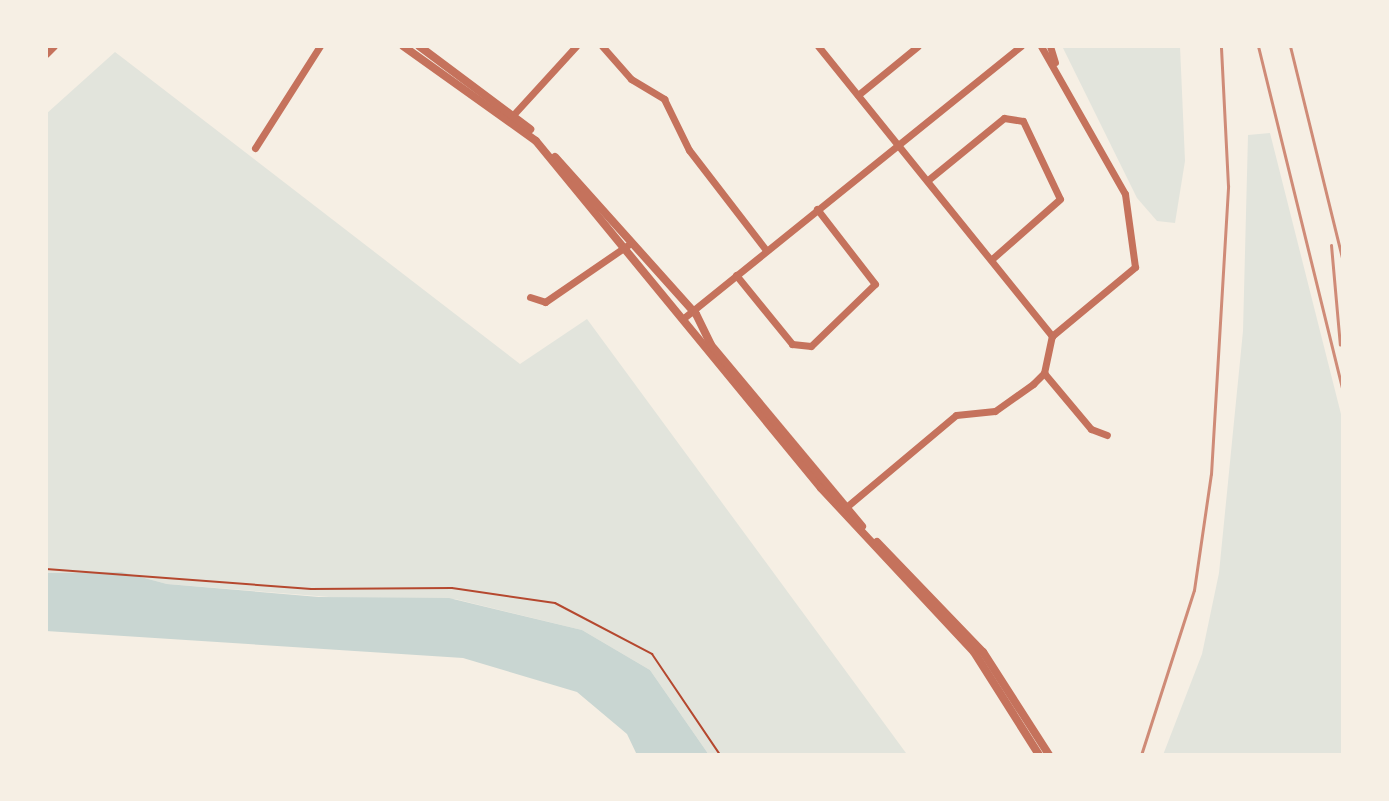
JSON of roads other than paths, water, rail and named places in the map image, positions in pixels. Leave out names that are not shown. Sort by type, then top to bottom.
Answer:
[{"type":"street","points":[[46,54],[54,46]]},
{"type":"street","points":[[255,148],[320,46]]},
{"type":"street","points":[[403,46],[536,141],[689,314],[844,509],[969,636],[1049,755]]},
{"type":"street","points":[[419,46],[514,114],[534,133],[628,246]]},
{"type":"street","points":[[514,114],[576,46]]},
{"type":"street","points":[[602,46],[631,79],[664,99],[689,150],[766,250]]},
{"type":"street","points":[[818,46],[993,258],[1052,336]]},
{"type":"street","points":[[858,95],[918,46]]},
{"type":"street","points":[[689,314],[1009,50],[1021,46]]},
{"type":"street","points":[[1041,46],[1055,62]]},
{"type":"street","points":[[844,509],[956,415],[1002,408],[1044,373],[1052,336],[1124,282],[1137,257],[1125,194],[1055,62],[1050,46]]},
{"type":"street","points":[[928,180],[1004,118],[1023,121],[1060,199],[993,258]]},
{"type":"street","points":[[736,275],[792,344],[811,346],[875,284],[817,209]]},
{"type":"street","points":[[530,297],[545,302],[628,246]]},
{"type":"street","points":[[689,314],[844,509],[974,652],[1039,755]]},
{"type":"street","points":[[1044,373],[1091,429],[1107,435]]},
{"type":"railway","points":[[1141,755],[1194,590],[1211,474],[1228,186],[1221,46]]},
{"type":"railway","points":[[1258,46],[1343,392]]},
{"type":"railway","points":[[1290,46],[1343,261]]},
{"type":"railway","points":[[1331,245],[1340,345]]}]
